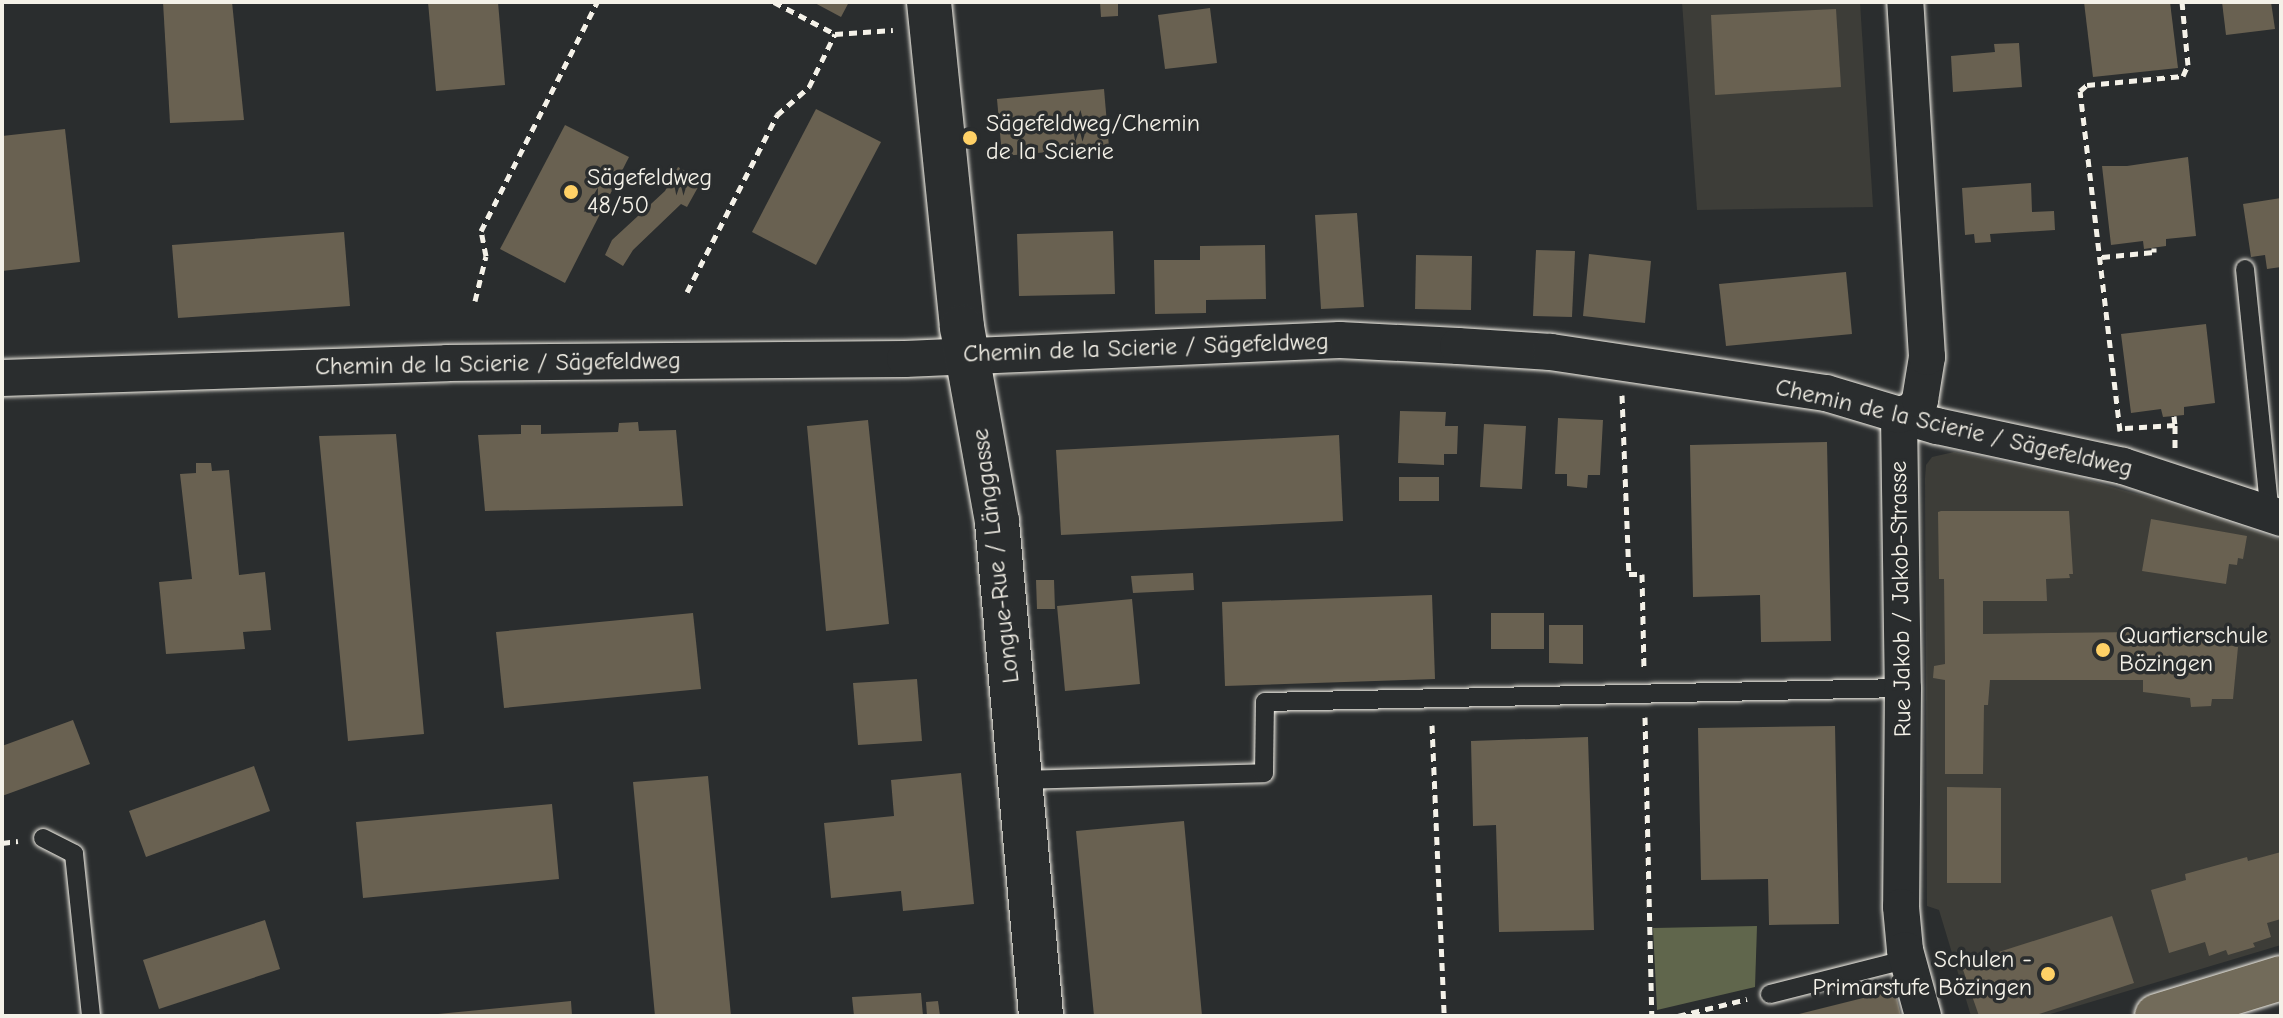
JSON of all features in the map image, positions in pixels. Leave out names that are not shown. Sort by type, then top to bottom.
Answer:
[{"type":"main road","points":[[2157,1016],[2281,978]]},
{"type":"street","points":[[1899,415],[1914,410],[1920,400],[1926,373],[1905,2]]},
{"type":"street","name":"Longue-Rue / Länggasse","points":[[914,16],[967,355],[997,522],[1041,1016]]},
{"type":"street","name":"Chemin de la Scierie / Sägefeldweg","points":[[2,378],[447,363],[967,355],[1340,340],[1458,346],[1551,352],[1811,391],[1937,426],[2123,466],[2275,516]]},
{"type":"street","name":"Rue Jakob / Jakob-Strasse","points":[[1899,415],[1903,688],[1901,907],[1908,959],[1923,1016]]},
{"type":"lane","name":"Chemin de la Scierie / Sägefeldweg","points":[[2245,269],[2275,516]]},
{"type":"lane","points":[[1020,780],[1264,773],[1265,702],[1903,688]]},
{"type":"lane","points":[[43,838],[74,854],[91,1016]]},
{"type":"lane","points":[[1770,994],[1908,959]]},
{"type":"path","points":[[475,301],[486,256],[481,231],[597,2]]},
{"type":"path","points":[[774,2],[835,34],[914,16]]},
{"type":"path","points":[[2123,466],[2102,257],[2080,91],[2087,85],[2183,76],[2188,65],[2182,2]]},
{"type":"path","points":[[687,292],[777,115],[809,87],[835,34]]},
{"type":"path","points":[[2102,257],[2154,252],[2154,248]]},
{"type":"path","points":[[2174,416],[2175,425]]},
{"type":"path","points":[[1431,698],[1444,1016]]},
{"type":"path","points":[[1678,1016],[1770,994]]},
{"type":"shaded area","points":[[1682,2],[1860,2],[1873,207],[1697,210]]},
{"type":"shaded area","name":"Quartierschule Bözingen","points":[[1954,452],[2084,479],[2190,509],[2281,540],[2281,945],[2044,1016],[1971,1016],[1939,910],[1927,906],[1925,478],[1926,465],[1932,457]]},
{"type":"green space","points":[[1757,926],[1755,987],[1657,1010],[1653,928]]},
{"type":"building","points":[[163,2],[232,2],[244,120],[170,123]]},
{"type":"building","points":[[428,2],[498,2],[505,85],[436,91]]},
{"type":"building","points":[[813,2],[849,2],[841,17]]},
{"type":"building","points":[[1100,2],[1118,2],[1118,16],[1101,17]]},
{"type":"building","points":[[2084,2],[2170,2],[2178,68],[2093,77]]},
{"type":"building","points":[[2222,2],[2271,2],[2275,29],[2226,35]]},
{"type":"building","points":[[1210,8],[1217,63],[1165,69],[1158,15]]},
{"type":"building","points":[[1836,9],[1841,87],[1715,95],[1711,15]]},
{"type":"building","points":[[2019,43],[2022,87],[1953,92],[1951,56],[1995,52],[1994,44]]},
{"type":"building","points":[[1104,89],[1109,147],[1002,156],[997,99]]},
{"type":"building","points":[[816,109],[881,142],[816,265],[752,232]]},
{"type":"building","name":"Sägefeldweg 48/50","points":[[565,125],[629,157],[565,283],[500,249]]},
{"type":"building","points":[[65,129],[80,262],[2,271],[2,136]]},
{"type":"building","points":[[2188,157],[2196,236],[2166,239],[2166,246],[2144,249],[2143,241],[2111,245],[2102,166],[2127,166]]},
{"type":"building","points":[[678,167],[702,180],[687,207],[681,204],[633,250],[623,266],[605,255],[612,240],[665,191]]},
{"type":"building","points":[[2031,183],[2032,212],[2054,211],[2055,230],[1990,234],[1991,242],[1975,243],[1974,234],[1965,235],[1962,188]]},
{"type":"building","points":[[2281,198],[2281,267],[2267,269],[2265,255],[2251,257],[2243,204]]},
{"type":"building","points":[[1357,213],[1364,307],[1321,309],[1315,215]]},
{"type":"building","points":[[1113,231],[1115,294],[1019,296],[1017,234]]},
{"type":"building","points":[[344,232],[350,306],[178,318],[172,245]]},
{"type":"building","points":[[1265,245],[1266,299],[1206,300],[1206,313],[1155,314],[1154,260],[1200,260],[1200,246]]},
{"type":"building","points":[[1536,250],[1575,251],[1572,317],[1533,316]]},
{"type":"building","points":[[1589,254],[1651,261],[1645,323],[1583,316]]},
{"type":"building","points":[[1416,255],[1472,256],[1471,310],[1415,309]]},
{"type":"building","points":[[1846,272],[1852,334],[1726,346],[1719,284]]},
{"type":"building","points":[[2206,324],[2215,403],[2184,407],[2184,415],[2163,417],[2161,409],[2131,413],[2121,334]]},
{"type":"building","points":[[1400,411],[1446,412],[1445,426],[1458,426],[1457,454],[1444,454],[1444,465],[1398,463]]},
{"type":"building","points":[[1558,418],[1603,420],[1600,475],[1588,475],[1587,488],[1567,486],[1567,474],[1555,474]]},
{"type":"building","points":[[868,420],[889,624],[826,631],[807,426]]},
{"type":"building","points":[[638,422],[639,431],[676,430],[683,506],[485,511],[478,435],[521,434],[521,425],[541,425],[541,434],[618,432],[619,423]]},
{"type":"building","points":[[1484,424],[1526,426],[1522,489],[1480,487]]},
{"type":"building","points":[[396,434],[424,734],[348,741],[319,436]]},
{"type":"building","points":[[1339,435],[1343,521],[1061,535],[1056,450]]},
{"type":"building","points":[[1827,442],[1831,641],[1761,642],[1760,595],[1693,597],[1690,445]]},
{"type":"building","points":[[196,463],[211,463],[212,471],[229,470],[239,575],[265,572],[271,630],[243,632],[245,649],[166,654],[159,582],[192,579],[180,474],[196,473]]},
{"type":"building","points":[[1399,477],[1439,477],[1439,501],[1399,501]]},
{"type":"building","points":[[2069,511],[2073,574],[2069,574],[2070,578],[2046,579],[2047,601],[1983,601],[1983,634],[2137,632],[2137,635],[2173,635],[2238,647],[2233,699],[2212,699],[2211,706],[2191,707],[2190,698],[2143,692],[2143,680],[1990,680],[1988,705],[1984,705],[1983,774],[1945,774],[1945,680],[1933,678],[1934,666],[1945,664],[1944,579],[1939,579],[1938,512]]},
{"type":"building","points":[[2151,519],[2247,536],[2243,559],[2238,558],[2237,565],[2229,564],[2226,584],[2142,571]]},
{"type":"building","points":[[1193,573],[1194,590],[1133,593],[1131,576]]},
{"type":"building","points":[[1036,580],[1054,580],[1055,609],[1037,609]]},
{"type":"building","points":[[1432,595],[1435,679],[1225,686],[1222,602]]},
{"type":"building","points":[[1132,599],[1140,684],[1065,691],[1057,606]]},
{"type":"building","points":[[693,613],[701,689],[504,708],[496,632]]},
{"type":"building","points":[[1491,613],[1544,613],[1544,649],[1491,649]]},
{"type":"building","points":[[1549,625],[1583,625],[1583,664],[1549,663]]},
{"type":"building","points":[[917,679],[922,741],[858,745],[853,683]]},
{"type":"building","points":[[73,720],[90,764],[2,796],[2,746]]},
{"type":"building","points":[[1835,726],[1839,924],[1769,925],[1768,879],[1701,880],[1698,728]]},
{"type":"building","points":[[1588,737],[1594,930],[1499,932],[1496,825],[1473,826],[1471,741]]},
{"type":"building","points":[[254,766],[270,811],[146,857],[129,811]]},
{"type":"building","points":[[961,773],[974,904],[903,911],[901,891],[831,898],[824,823],[894,816],[891,780]]},
{"type":"building","points":[[708,776],[731,1016],[655,1016],[633,782]]},
{"type":"building","points":[[1947,787],[2001,788],[2001,883],[1947,883]]},
{"type":"building","points":[[552,804],[559,879],[363,898],[356,822]]},
{"type":"building","points":[[1184,821],[1202,1016],[1094,1016],[1076,831]]},
{"type":"building","points":[[2281,852],[2281,919],[2267,923],[2271,937],[2253,943],[2255,947],[2228,955],[2226,950],[2209,956],[2205,942],[2169,953],[2151,890],[2186,880],[2185,874],[2247,857],[2248,861]]},
{"type":"building","name":"Schulen - Primarstufe Bözingen","points":[[2112,916],[2134,983],[2033,1016],[1979,1016],[1961,964]]},
{"type":"building","points":[[265,920],[280,969],[159,1009],[143,960]]},
{"type":"building","points":[[1895,990],[1901,1016],[1795,1016],[1795,1015]]},
{"type":"building","points":[[921,993],[923,1016],[854,1016],[852,997]]},
{"type":"building","points":[[571,1001],[572,1016],[438,1016],[438,1014]]},
{"type":"building","points":[[938,1001],[940,1016],[927,1016],[926,1002]]},
{"type":"place","name":"Sägefeldweg/Chemin de la Scierie","points":[[970,138]]},
{"type":"place","name":"Sägefeldweg 48/50","points":[[571,192]]},
{"type":"place","name":"Quartierschule Bözingen","points":[[2103,650]]},
{"type":"place","name":"Schulen - Primarstufe Bözingen","points":[[2048,974]]}]
